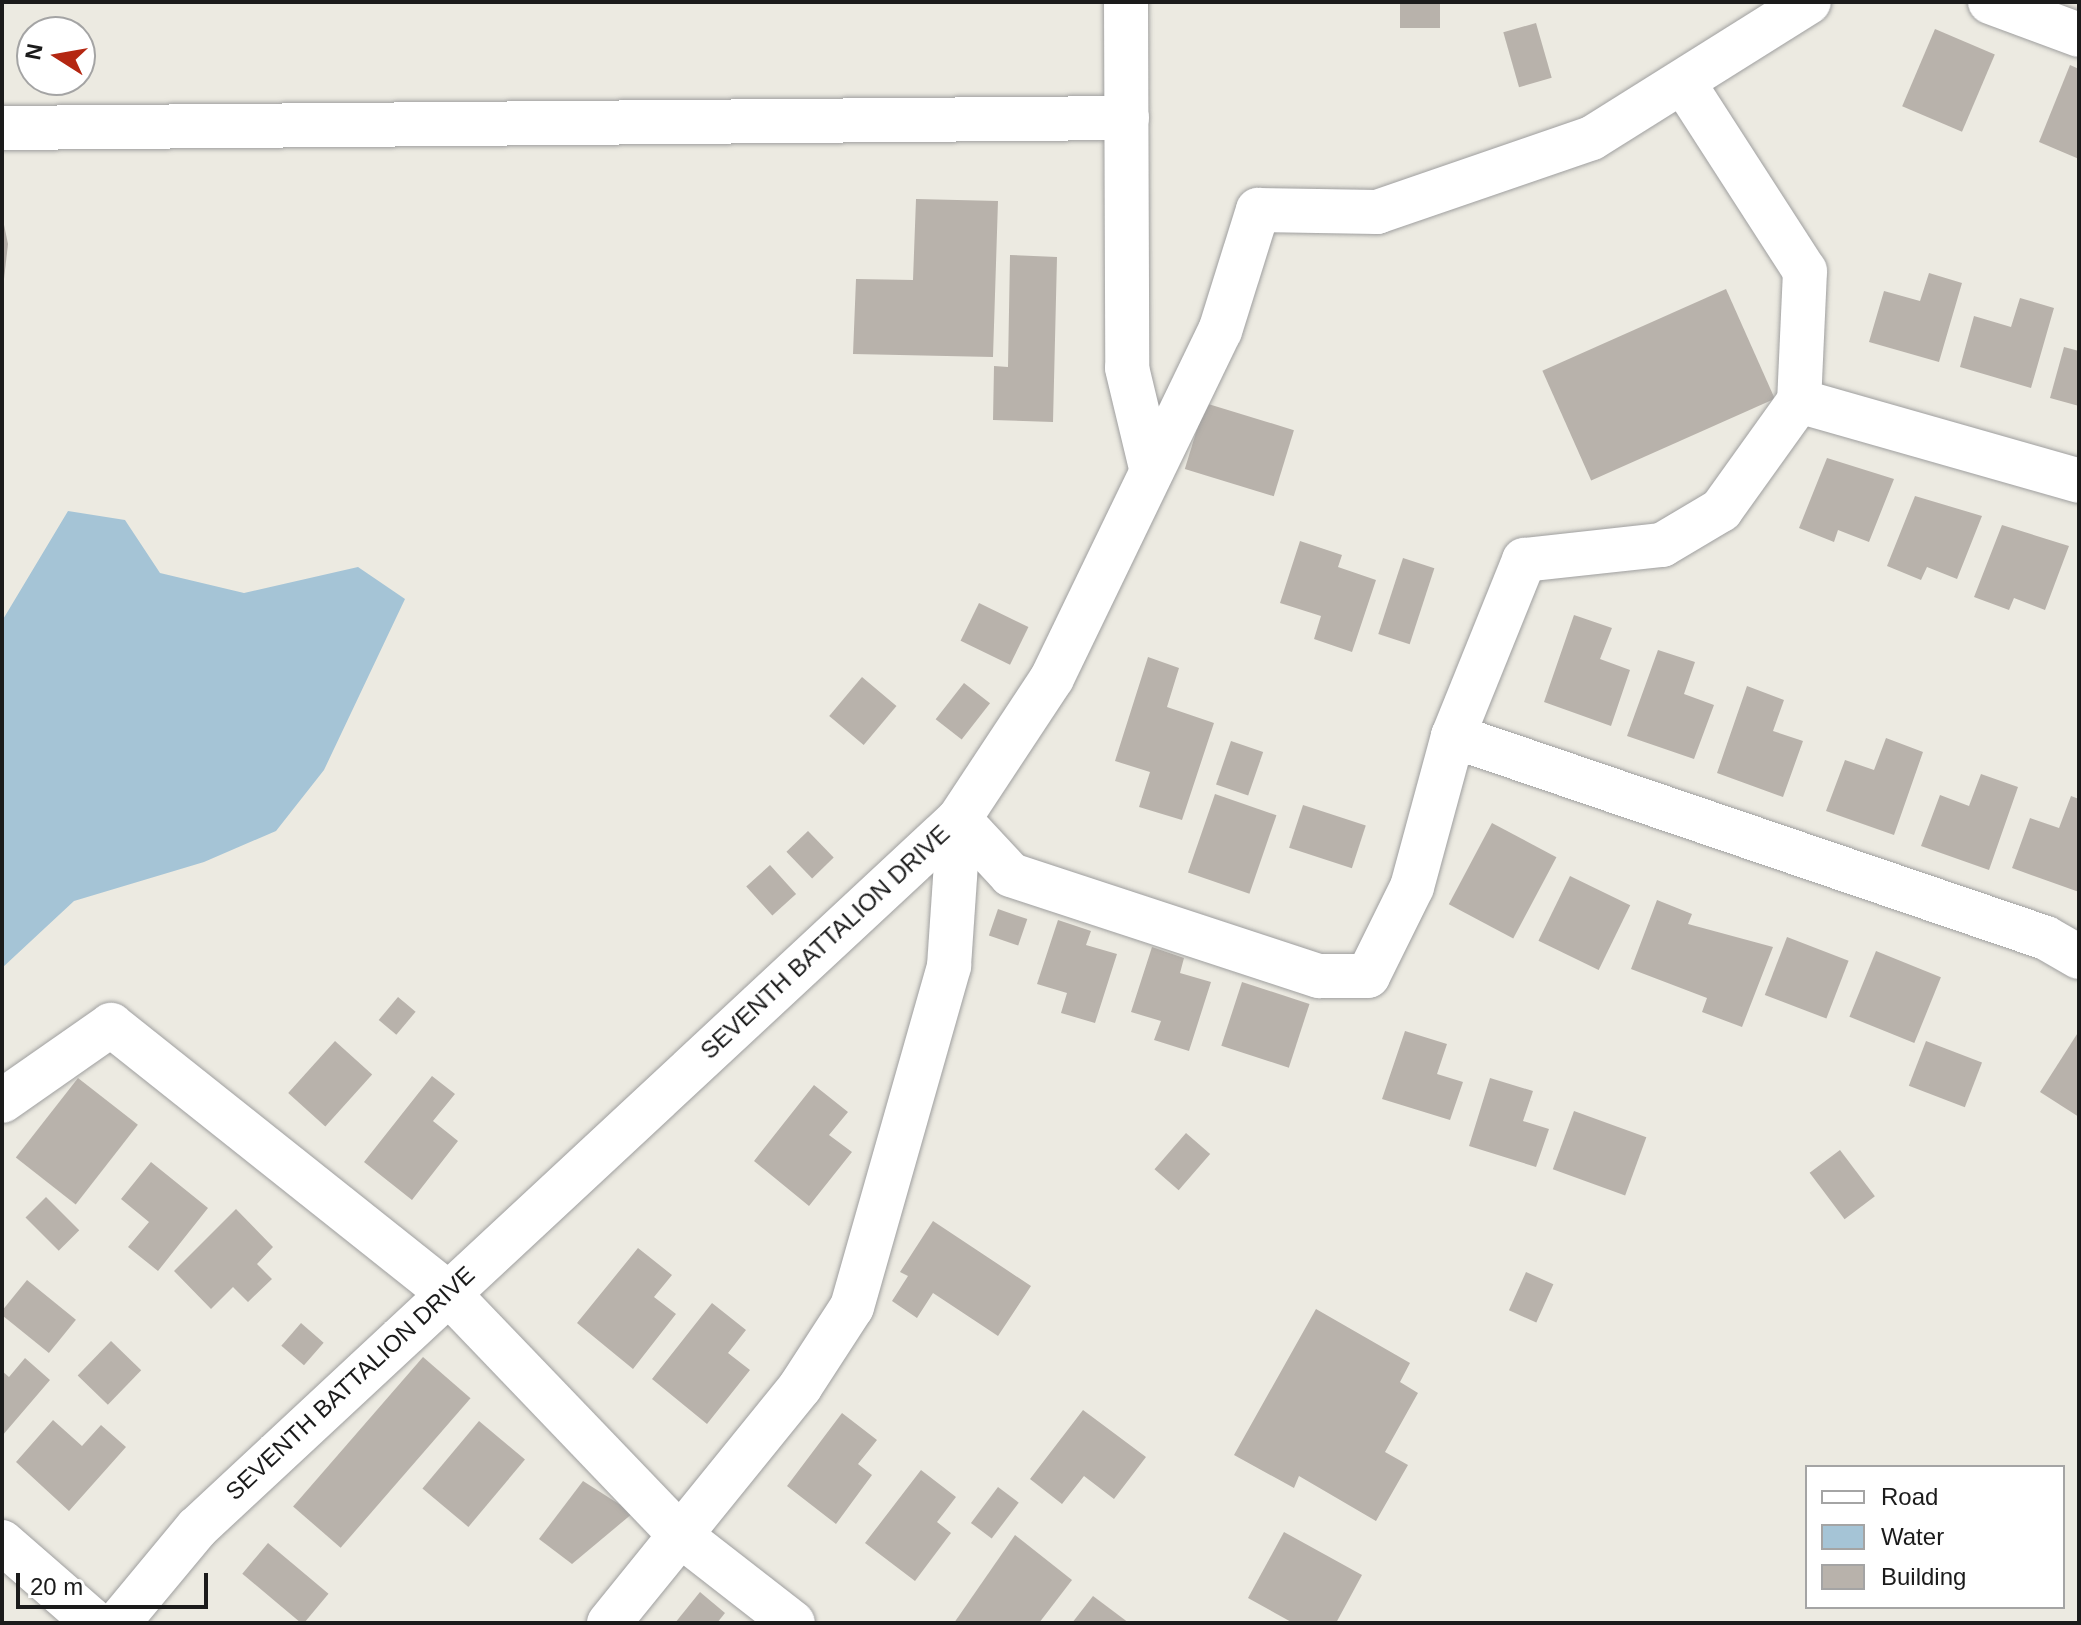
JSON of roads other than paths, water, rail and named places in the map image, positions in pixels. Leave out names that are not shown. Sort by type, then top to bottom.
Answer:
[{"type":"street","points":[[1126,2],[1127,368],[1151,468]]},
{"type":"street","points":[[959,819],[1011,875],[1319,976],[1368,976],[1412,887],[1453,736],[1524,560],[1662,545],[1721,510],[1799,401],[1805,271],[1683,82],[1809,2]]},
{"type":"street","points":[[1990,2],[2079,35]]},
{"type":"street","name":"SEVENTH BATTALION DRIVE","points":[[118,1623],[197,1528],[446,1291],[959,819],[1052,678],[1151,468],[1220,331],[1258,210],[1377,212],[1592,138],[1683,82]]},
{"type":"street","points":[[2,128],[1127,118]]},
{"type":"street","points":[[1799,401],[2079,481]]},
{"type":"street","points":[[1453,736],[2046,938],[2079,957]]},
{"type":"street","points":[[609,1623],[800,1387],[852,1307],[949,966],[959,819]]},
{"type":"street","points":[[2,1101],[111,1025],[446,1291],[680,1535],[793,1623]]},
{"type":"street","points":[[2,1542],[95,1623]]},
{"type":"water","points":[[68,511],[125,520],[160,573],[244,593],[358,567],[405,599],[324,770],[276,831],[204,862],[74,901],[2,968],[2,621]]}]
